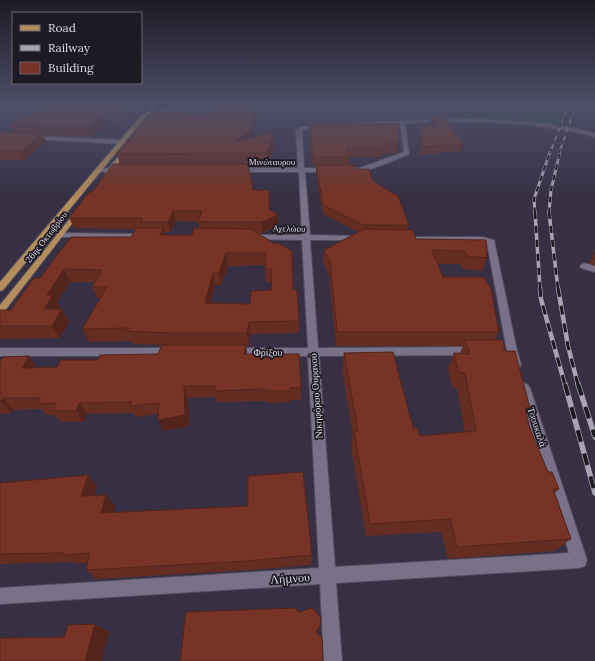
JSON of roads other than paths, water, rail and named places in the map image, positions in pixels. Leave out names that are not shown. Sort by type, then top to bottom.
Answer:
[{"type":"main road","name":"26ης Οκτωβρίου","points":[[0,288],[128,136]]},
{"type":"main road","points":[[103,180],[131,144]]},
{"type":"main road","name":"26ης Οκτωβρίου","points":[[0,311],[84,204]]},
{"type":"street","name":"Νικηφόρου Ουρανού","points":[[299,136],[333,661]]},
{"type":"street","points":[[346,170],[361,170],[407,153],[404,136]]},
{"type":"street","points":[[23,138],[123,142]]},
{"type":"street","points":[[98,170],[128,171]]},
{"type":"street","name":"Μινώταυρου","points":[[230,170],[338,170]]},
{"type":"street","points":[[60,235],[155,236]]},
{"type":"street","name":"Αχελώου","points":[[242,237],[370,238]]},
{"type":"street","name":"Τσουκαλά","points":[[394,238],[482,239],[489,240],[493,244],[508,351],[520,377],[580,560]]},
{"type":"street","points":[[584,266],[595,269]]},
{"type":"street","name":"Φρίξου","points":[[227,352],[488,351]]},
{"type":"street","points":[[0,352],[180,352]]},
{"type":"street","name":"Λήμνου","points":[[0,596],[580,560]]},
{"type":"railway","points":[[550,153],[556,136]]},
{"type":"railway","points":[[559,153],[565,136]]},
{"type":"railway","points":[[535,213],[534,199],[550,152]]},
{"type":"railway","points":[[549,212],[551,190],[560,152]]},
{"type":"railway","points":[[535,212],[540,289]]},
{"type":"railway","points":[[549,212],[558,289]]},
{"type":"railway","points":[[540,288],[541,299],[565,385]]},
{"type":"railway","points":[[558,288],[568,346],[578,385]]},
{"type":"railway","points":[[565,384],[595,493]]},
{"type":"railway","points":[[578,384],[595,437]]}]
